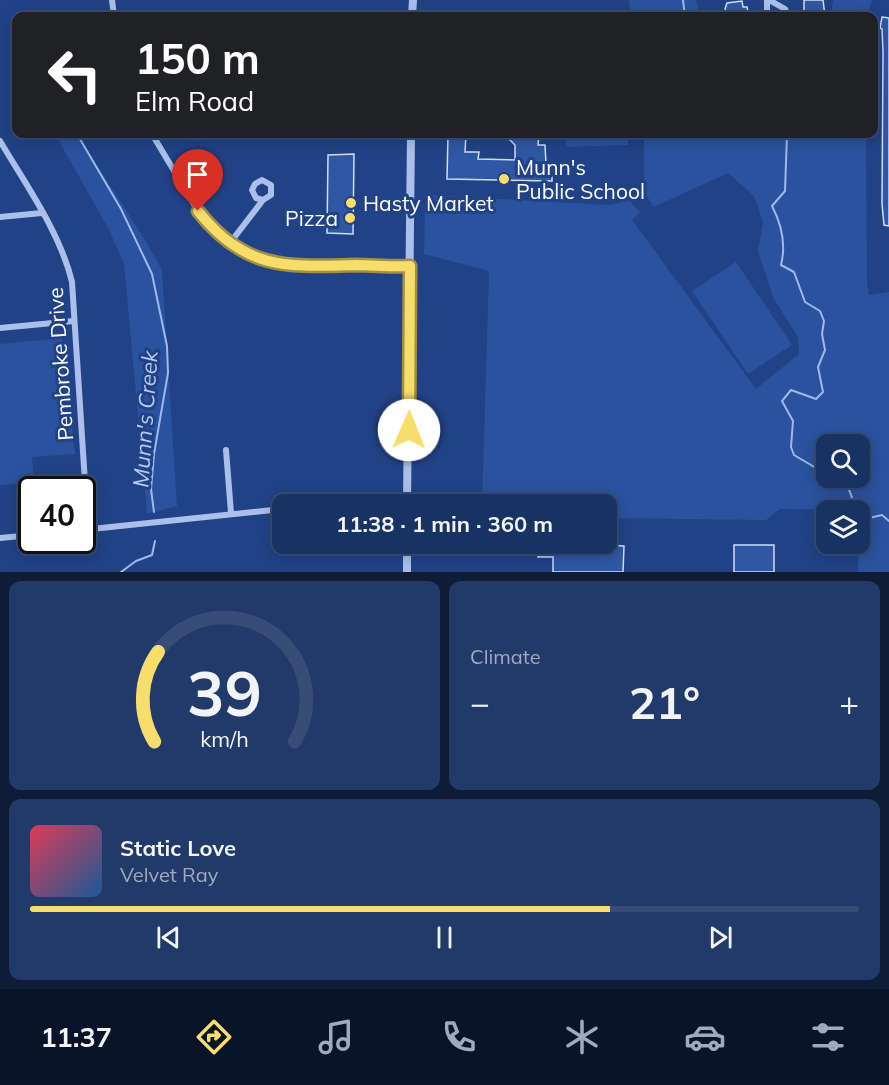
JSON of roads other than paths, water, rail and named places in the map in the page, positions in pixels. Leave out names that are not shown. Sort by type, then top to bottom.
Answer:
[{"type":"street","points":[[768,0],[785,9],[786,12]]},
{"type":"street","points":[[154,138],[198,211],[214,231],[258,259],[292,266],[410,266]]},
{"type":"street","points":[[407,494],[411,138]]},
{"type":"street","name":"Pembroke Drive","points":[[0,141],[42,213],[68,266],[72,282],[82,476]]},
{"type":"street","points":[[230,243],[262,200]]},
{"type":"street","points":[[0,217],[42,213]]},
{"type":"street","points":[[0,328],[74,321]]},
{"type":"street","points":[[226,450],[231,513]]},
{"type":"street","points":[[96,529],[272,510]]},
{"type":"street","points":[[0,538],[18,536]]},
{"type":"street","points":[[407,554],[407,572]]},
{"type":"waterway","points":[[683,0],[684,12]]},
{"type":"waterway","name":"Munn's Creek","points":[[79,138],[121,209],[152,274],[167,346],[168,373],[154,454],[151,489],[154,512]]},
{"type":"waterway","points":[[787,138],[785,191],[772,206],[782,235],[781,265],[794,272],[805,302],[820,311],[824,321],[822,334],[825,350],[818,367],[823,392],[816,399],[791,390],[782,401],[793,421],[791,447],[794,455],[816,468]]},
{"type":"waterway","points":[[848,488],[855,505],[869,518],[882,515],[889,521]]},
{"type":"waterway","name":"Munn's Creek","points":[[121,572],[136,561],[152,555],[155,541]]},
{"type":"place","name":"Munn's Public School","points":[[504,179]]},
{"type":"place","name":"Hasty Market","points":[[351,203]]},
{"type":"place","name":"Pizza","points":[[350,218]]}]
